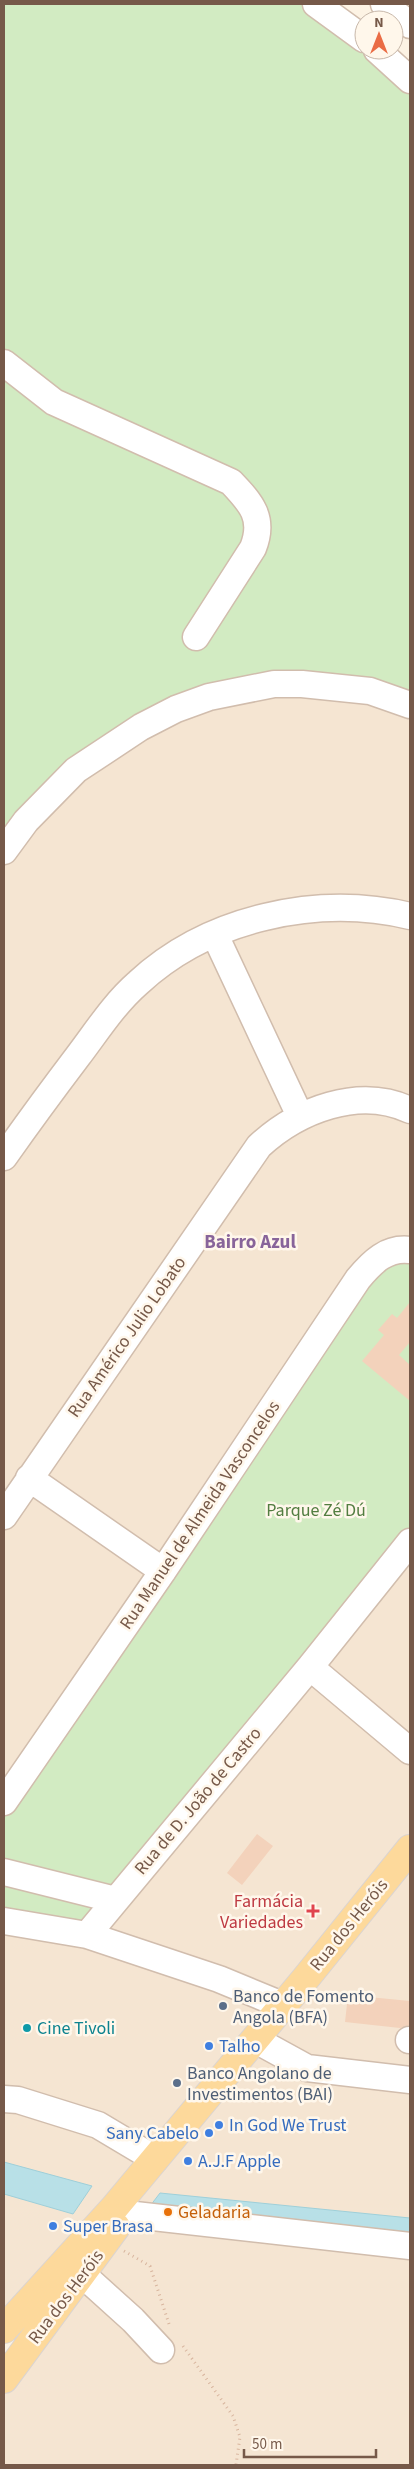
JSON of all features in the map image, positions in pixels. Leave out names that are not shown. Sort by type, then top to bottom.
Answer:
[{"type":"main road","name":"Rua dos Heróis","points":[[4,2379],[105,2244],[120,2211],[155,2159],[410,1849]]},
{"type":"main road","name":"Rua dos Heróis","points":[[4,2353],[120,2211],[265,2045],[410,1867]]},
{"type":"main road","name":"Rua dos Heróis","points":[[4,2329],[120,2211]]},
{"type":"street","points":[[316,4],[354,32]]},
{"type":"street","points":[[388,60],[410,80]]},
{"type":"street","points":[[4,363],[54,402],[231,482],[252,506],[257,519],[258,534],[253,548],[196,637]]},
{"type":"street","points":[[4,851],[26,821],[76,770],[141,726],[176,709],[209,697],[274,684],[302,684],[370,691],[410,705]]},
{"type":"street","points":[[4,1156],[113,1008],[161,963],[186,946],[243,922],[303,910],[362,909],[410,916]]},
{"type":"street","points":[[215,935],[300,1116]]},
{"type":"street","name":"Rua Américo Julio Lobato","points":[[4,1516],[258,1146],[277,1129],[300,1116],[325,1106],[361,1100],[399,1104],[410,1110]]},
{"type":"street","name":"Rua Manuel de Almeida Vasconcelos","points":[[4,1802],[163,1572],[362,1274],[371,1263],[391,1251],[410,1250]]},
{"type":"street","points":[[29,1478],[163,1572]]},
{"type":"street","name":"Rua de D. João de Castro","points":[[87,1935],[310,1667],[410,1542]]},
{"type":"street","points":[[310,1667],[410,1751]]},
{"type":"street","points":[[4,1872],[116,1900]]},
{"type":"street","points":[[4,1921],[87,1935],[219,1979],[282,2005]]},
{"type":"street","points":[[265,2045],[308,2068],[410,2080]]},
{"type":"street","points":[[4,2099],[18,2100],[98,2125],[155,2159]]},
{"type":"street","points":[[120,2211],[410,2246]]},
{"type":"street","points":[[82,2274],[133,2320],[172,2341]]},
{"type":"path","points":[[105,2244],[132,2254],[150,2266],[172,2341],[233,2416],[240,2437],[236,2465]]},
{"type":"shaded area","points":[[245,688],[410,705],[410,1848],[4,2329],[4,851],[76,770]]},
{"type":"shaded area","points":[[410,1867],[410,2465],[4,2465],[4,2378],[137,2200]]},
{"type":"green space","points":[[4,4],[315,4],[354,35],[354,60],[385,60],[410,80],[410,705],[302,684],[141,727],[4,851]]},
{"type":"green space","name":"Parque Zé Dú","points":[[410,1250],[410,1541],[87,1935],[4,1921],[4,1802],[358,1279]]},
{"type":"water","points":[[4,2162],[92,2186],[73,2214],[4,2194]]},
{"type":"water","points":[[160,2193],[410,2218],[410,2237],[147,2210]]},
{"type":"building","points":[[410,1302],[410,1342],[399,1355],[410,1365],[410,1401],[362,1361],[384,1335],[378,1330],[392,1314],[397,1318]]},
{"type":"building","points":[[257,1834],[273,1846],[242,1885],[227,1873]]},
{"type":"building","points":[[348,1995],[410,2001],[410,2025],[400,2028],[345,2022]]},
{"type":"place","name":"Farmácia Variedades","points":[[313,1911]]},
{"type":"place","name":"Banco de Fomento Angola (BFA)","points":[[223,2006]]},
{"type":"place","name":"Cine Tivoli","points":[[27,2028]]},
{"type":"place","name":"Talho","points":[[209,2046]]},
{"type":"place","name":"Banco Angolano de Investimentos (BAI)","points":[[177,2083]]},
{"type":"place","name":"In God We Trust","points":[[219,2125]]},
{"type":"place","name":"Sany Cabelo","points":[[209,2133]]},
{"type":"place","name":"A.J.F Apple","points":[[188,2161]]},
{"type":"place","name":"Geladaria","points":[[168,2212]]},
{"type":"place","name":"Super Brasa","points":[[53,2226]]},
{"type":"district","name":"Bairro Azul","points":[[250,1242]]}]
